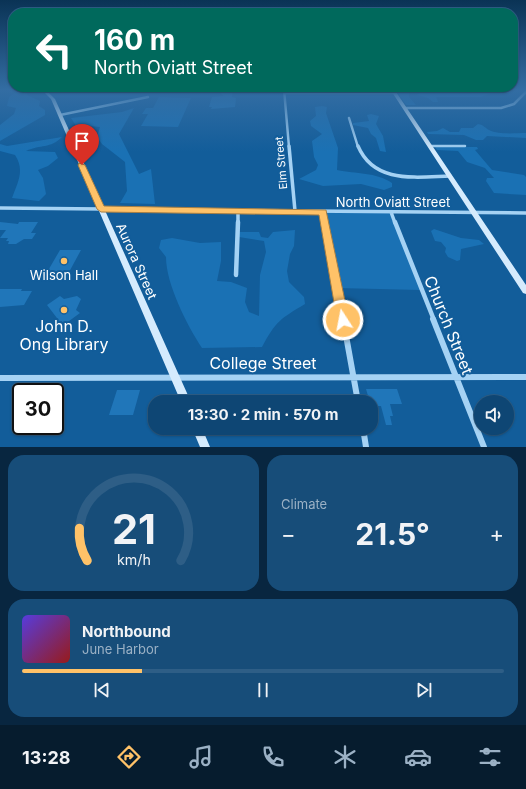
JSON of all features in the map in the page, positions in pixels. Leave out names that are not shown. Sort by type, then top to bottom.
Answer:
[{"type":"street","name":"Aurora Street","points":[[58,110],[183,395]]},
{"type":"street","points":[[60,115],[85,110]]},
{"type":"street","name":"Elm Street","points":[[286,110],[295,211]]},
{"type":"street","points":[[406,110],[526,291]]},
{"type":"street","points":[[349,118],[362,155],[366,162],[374,168],[399,176],[450,176]]},
{"type":"street","points":[[430,146],[465,146]]},
{"type":"street","name":"North Oviatt Street","points":[[0,208],[526,213]]},
{"type":"street","points":[[236,275],[238,211]]},
{"type":"street","points":[[323,212],[357,395]]},
{"type":"street","name":"Church Street","points":[[391,212],[484,447]]},
{"type":"street","name":"College Street","points":[[0,378],[353,376],[526,377]]},
{"type":"street","points":[[200,435],[205,447]]},
{"type":"street","points":[[364,435],[366,447]]},
{"type":"shaded area","points":[[15,110],[45,110],[45,115],[0,141],[0,125],[14,114]]},
{"type":"shaded area","points":[[133,110],[119,134],[139,174],[151,169],[155,204],[120,203],[127,191],[125,162],[102,144],[97,137],[100,127],[90,126],[78,129],[71,118]]},
{"type":"shaded area","points":[[145,110],[186,110],[178,127],[141,126],[148,114],[142,114]]},
{"type":"shaded area","points":[[315,110],[327,110],[326,113],[338,148],[337,170],[366,174],[386,179],[392,183],[392,187],[384,190],[361,184],[323,186],[299,179],[316,170],[318,165],[314,157],[312,141],[322,134],[311,126],[310,121],[316,116]]},
{"type":"shaded area","points":[[371,114],[379,116],[376,124],[383,136],[386,152],[380,151],[376,138],[371,134],[368,128],[353,125],[353,123],[369,121],[367,115]]},
{"type":"shaded area","points":[[478,124],[497,133],[526,133],[526,138],[487,136],[483,140],[476,140],[464,135],[428,134],[427,132],[437,131],[443,128],[450,132],[459,132],[461,128],[473,128]]},
{"type":"shaded area","points":[[62,137],[58,141],[49,145],[26,151],[55,152],[58,158],[48,166],[38,170],[43,178],[46,194],[39,201],[12,198],[20,176],[20,166],[15,155],[0,151],[0,144],[7,146]]},
{"type":"shaded area","points":[[435,147],[477,147],[478,149],[475,150],[492,170],[524,175],[526,177],[526,195],[494,193],[486,181],[487,178],[494,178],[485,168],[467,162],[458,151],[437,150]]},
{"type":"shaded area","points":[[323,212],[391,212],[421,290],[337,288]]},
{"type":"shaded area","points":[[434,229],[461,238],[479,240],[484,244],[461,249],[460,260],[457,261],[448,257],[445,252],[446,248],[441,242],[435,241],[431,231]]},
{"type":"shaded area","points":[[295,230],[294,246],[290,254],[287,271],[289,282],[304,297],[305,304],[279,321],[271,331],[262,347],[202,348],[190,328],[173,292],[166,257],[159,248],[161,240],[172,238],[200,243],[221,242],[221,261],[217,281],[231,282],[247,288],[245,302],[249,312],[259,316],[260,275],[266,252],[264,241],[239,237],[239,232],[259,232],[261,237],[268,238],[273,232]]},
{"type":"building","points":[[0,222],[18,224],[19,222],[38,222],[31,233],[36,233],[32,239],[24,239],[16,244],[8,244],[9,241],[6,241],[8,238],[0,238],[6,230],[0,230]]},
{"type":"building","name":"Wilson Hall","points":[[60,250],[81,250],[68,274],[46,274]]},
{"type":"building","points":[[0,289],[22,289],[21,291],[32,291],[24,305],[0,307]]},
{"type":"building","name":"John D. Ong Library","points":[[60,296],[64,299],[77,296],[81,299],[76,310],[80,313],[65,324],[61,321],[60,322],[47,305]]},
{"type":"building","points":[[366,389],[397,389],[402,404],[390,404],[393,416],[390,416],[392,425],[386,425],[381,406],[378,406],[378,395],[368,395]]},
{"type":"building","points":[[117,390],[140,390],[133,415],[109,415]]},
{"type":"place","name":"Wilson Hall","points":[[64,261]]},
{"type":"place","name":"John D. Ong Library","points":[[64,310]]},
{"type":"route","points":[[82,165],[101,209],[323,212],[343,320]]}]
